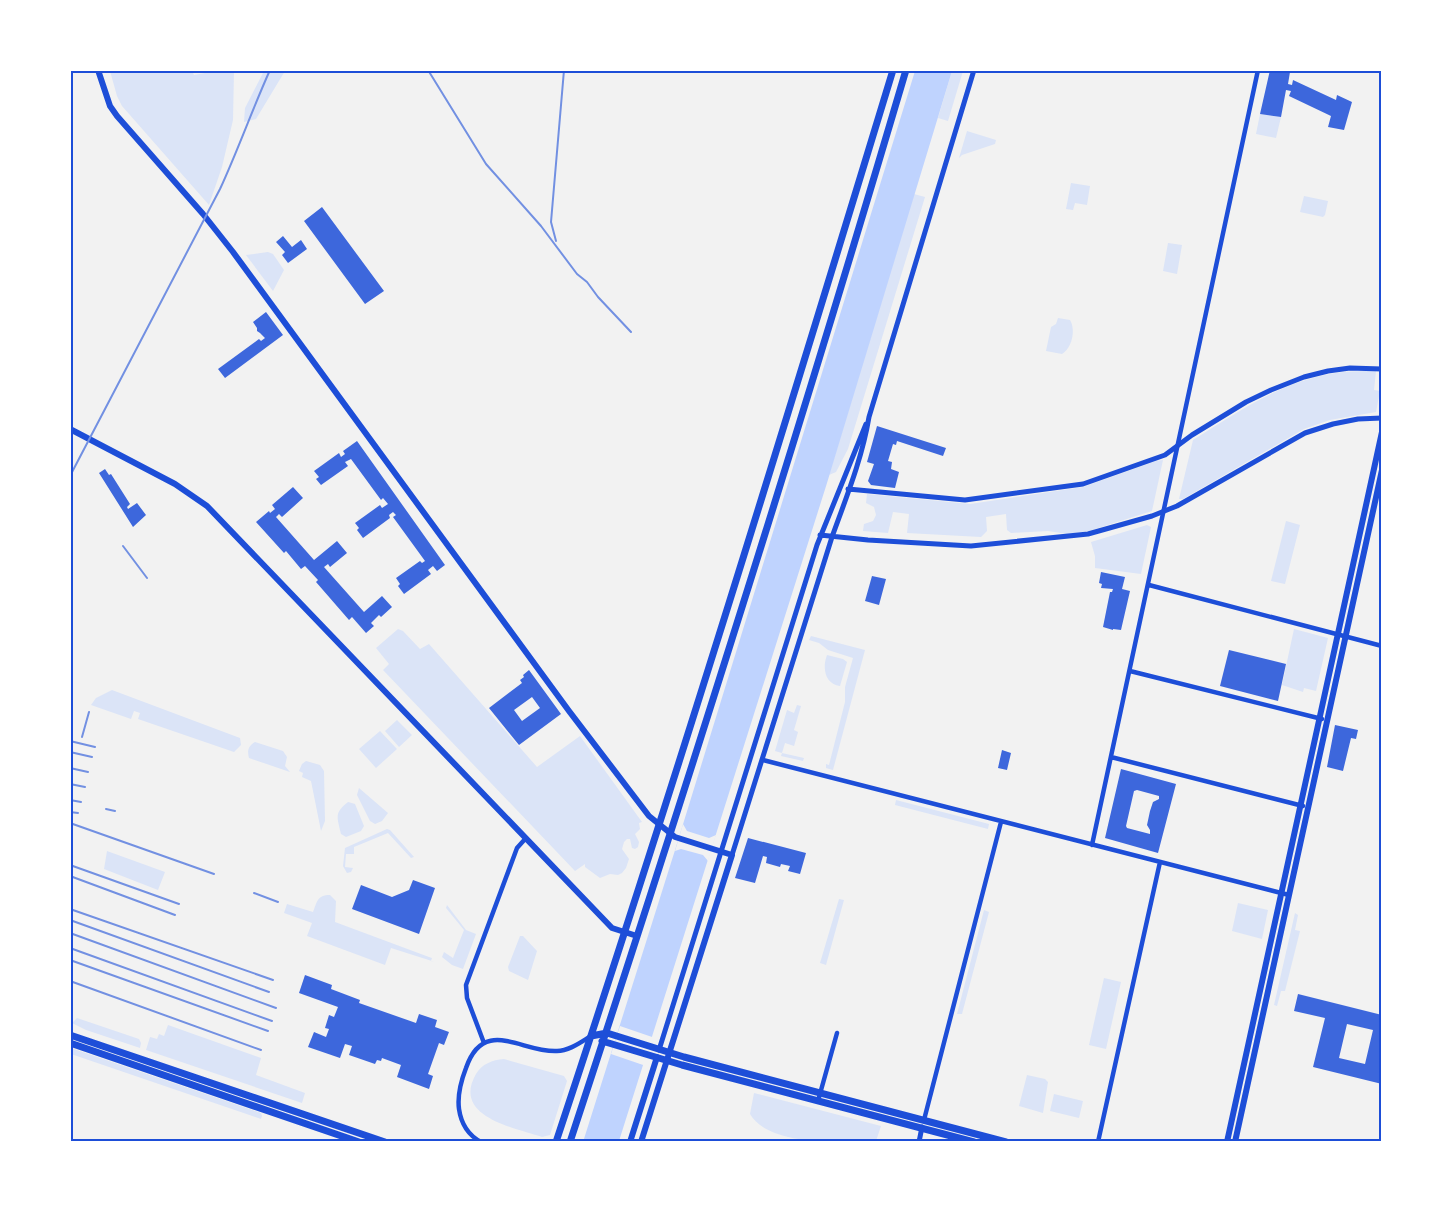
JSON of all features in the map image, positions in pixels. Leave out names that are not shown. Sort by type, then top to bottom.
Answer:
[{"type":"main road","points":[[98,70],[106,96],[117,116],[206,217],[312,358],[569,711],[650,816],[669,834],[679,839],[732,855],[641,1142]]},
{"type":"main road","points":[[556,1142],[782,436],[893,70]]},
{"type":"main road","points":[[570,1142],[607,1033],[774,506],[906,70]]},
{"type":"main road","points":[[70,429],[175,484],[207,506],[612,928],[637,936]]},
{"type":"main road","points":[[1227,1142],[1382,432]]},
{"type":"main road","points":[[1235,1142],[1382,470]]},
{"type":"main road","points":[[591,1036],[607,1033],[670,1053],[820,1093],[974,1142]]},
{"type":"main road","points":[[70,1035],[385,1142]]},
{"type":"main road","points":[[591,1036],[653,1056],[818,1101],[1006,1142]]},
{"type":"main road","points":[[70,1043],[359,1142]]},
{"type":"main road","points":[[630,1142],[653,1056]]},
{"type":"street","points":[[653,1056],[722,852],[820,535],[869,417],[974,70]]},
{"type":"street","points":[[1092,845],[1258,70]]},
{"type":"street","points":[[840,486],[850,489],[964,500],[1083,484],[1165,455],[1192,435],[1246,402],[1304,377],[1340,369],[1382,369]]},
{"type":"street","points":[[732,855],[832,537],[850,489],[865,440],[869,417]]},
{"type":"street","points":[[820,535],[953,545],[1000,544],[1088,534],[1164,511],[1187,501],[1305,433],[1333,424],[1382,417]]},
{"type":"street","points":[[1149,585],[1382,646]]},
{"type":"street","points":[[1130,671],[1327,720]]},
{"type":"street","points":[[1111,757],[1308,807]]},
{"type":"street","points":[[763,760],[1289,895]]},
{"type":"street","points":[[919,1142],[1001,822]]},
{"type":"street","points":[[484,1043],[466,992],[469,976],[517,848],[526,838]]},
{"type":"street","points":[[1098,1142],[1160,862]]},
{"type":"street","points":[[818,1101],[837,1033]]},
{"type":"street","points":[[481,1142],[472,1136],[461,1119],[459,1097],[470,1056],[476,1048],[484,1043],[508,1040],[555,1052],[568,1049],[591,1036]]},
{"type":"shaded area","points":[[110,71],[192,71],[194,75],[234,71],[233,120],[222,167],[209,205],[122,106]]},
{"type":"shaded area","points":[[264,71],[285,71],[256,119],[244,122],[245,108]]},
{"type":"shaded area","points":[[952,71],[963,71],[948,121],[938,118]]},
{"type":"shaded area","points":[[1260,114],[1281,117],[1276,138],[1256,134]]},
{"type":"shaded area","points":[[967,131],[996,140],[995,144],[959,158]]},
{"type":"shaded area","points":[[1071,183],[1090,186],[1087,205],[1075,203],[1073,210],[1066,209]]},
{"type":"shaded area","points":[[914,194],[925,197],[848,449],[836,472],[829,475]]},
{"type":"shaded area","points":[[1304,196],[1328,201],[1323,217],[1300,212]]},
{"type":"shaded area","points":[[1168,243],[1182,245],[1177,274],[1163,271]]},
{"type":"shaded area","points":[[268,252],[273,254],[284,270],[273,291],[246,255]]},
{"type":"shaded area","points":[[1058,318],[1070,320],[1073,329],[1071,343],[1062,354],[1046,351],[1051,327],[1056,324]]},
{"type":"shaded area","points":[[1376,371],[1374,390],[1380,391],[1376,412],[1330,420],[1304,429],[1183,499],[1179,499],[1193,440],[1259,400],[1293,384],[1336,373]]},
{"type":"shaded area","points":[[1163,460],[1152,511],[1089,531],[1067,534],[1048,531],[1011,533],[1007,530],[1006,514],[986,517],[987,531],[981,537],[907,533],[909,514],[893,512],[888,533],[863,531],[864,524],[873,521],[876,515],[874,507],[866,503],[867,494],[970,504],[1083,487]]},
{"type":"shaded area","points":[[1286,521],[1300,525],[1285,584],[1271,581]]},
{"type":"shaded area","points":[[1147,525],[1151,527],[1141,574],[1095,568],[1095,556],[1091,542]]},
{"type":"shaded area","points":[[398,629],[403,631],[420,649],[429,644],[537,767],[580,736],[642,822],[639,823],[640,829],[635,834],[639,842],[638,847],[632,848],[630,839],[624,842],[622,849],[629,859],[622,873],[600,878],[585,867],[585,864],[575,871],[383,670],[389,664],[376,648]]},
{"type":"shaded area","points":[[1294,629],[1328,638],[1316,691],[1304,688],[1303,692],[1282,685]]},
{"type":"shaded area","points":[[811,636],[865,650],[833,770],[826,768],[826,764],[829,765],[845,702],[845,687],[853,658],[828,650],[819,643],[809,640]]},
{"type":"shaded area","points":[[827,655],[847,662],[840,686],[831,682],[826,675]]},
{"type":"shaded area","points":[[112,690],[240,738],[241,745],[234,752],[138,719],[140,713],[134,711],[131,719],[91,705],[96,698]]},
{"type":"shaded area","points":[[797,705],[801,706],[794,730],[798,732],[794,746],[785,743],[782,753],[775,751],[787,710],[794,713]]},
{"type":"shaded area","points":[[397,720],[412,735],[399,747],[385,731]]},
{"type":"shaded area","points":[[380,731],[397,749],[376,768],[359,749]]},
{"type":"shaded area","points":[[255,742],[283,751],[287,757],[285,766],[290,772],[249,758],[249,749]]},
{"type":"shaded area","points":[[782,753],[804,758],[803,761],[781,756]]},
{"type":"shaded area","points":[[306,761],[320,765],[324,771],[325,821],[321,831],[311,781],[302,777],[303,773],[299,771]]},
{"type":"shaded area","points":[[359,788],[388,813],[382,821],[375,824],[370,821],[357,795]]},
{"type":"shaded area","points":[[896,800],[989,824],[988,829],[895,805]]},
{"type":"shaded area","points":[[348,802],[355,804],[364,826],[361,831],[346,837],[341,834],[338,816],[340,809]]},
{"type":"shaded area","points":[[387,829],[414,857],[411,858],[388,833],[354,847],[354,854],[346,854],[345,867],[353,868],[347,873],[343,866],[345,848]]},
{"type":"shaded area","points":[[107,851],[165,872],[158,890],[104,869]]},
{"type":"shaded area","points":[[330,895],[336,901],[335,922],[432,958],[431,961],[391,948],[385,965],[307,936],[312,923],[284,913],[287,904],[313,912],[320,898]]},
{"type":"shaded area","points":[[839,899],[844,900],[826,965],[820,963]]},
{"type":"shaded area","points":[[1238,903],[1268,910],[1262,939],[1232,931]]},
{"type":"shaded area","points":[[447,905],[466,930],[476,934],[463,969],[452,965],[442,957],[444,952],[453,958],[464,930],[446,908]]},
{"type":"shaded area","points":[[984,910],[989,912],[962,1014],[957,1014]]},
{"type":"shaded area","points":[[1295,913],[1298,915],[1295,930],[1300,931],[1285,991],[1281,991],[1277,1006],[1274,1005]]},
{"type":"shaded area","points":[[520,936],[523,936],[537,951],[528,980],[509,971],[508,967]]},
{"type":"shaded area","points":[[1104,978],[1121,982],[1106,1049],[1089,1045]]},
{"type":"shaded area","points":[[77,1018],[139,1039],[140,1048],[72,1023]]},
{"type":"shaded area","points":[[168,1025],[261,1058],[256,1075],[305,1093],[302,1103],[146,1050],[150,1037],[157,1039],[159,1034],[164,1036]]},
{"type":"shaded area","points":[[71,1048],[261,1113],[261,1119],[71,1054]]},
{"type":"shaded area","points":[[504,1059],[564,1076],[567,1081],[550,1135],[542,1137],[503,1124],[479,1110],[472,1101],[471,1089],[478,1071],[488,1063]]},
{"type":"shaded area","points":[[1027,1075],[1045,1079],[1048,1082],[1043,1113],[1019,1106]]},
{"type":"shaded area","points":[[754,1093],[881,1126],[876,1141],[827,1142],[790,1137],[760,1125],[750,1114]]},
{"type":"shaded area","points":[[1054,1094],[1083,1101],[1079,1118],[1050,1111]]},
{"type":"water","points":[[915,71],[952,71],[827,483],[619,1141],[583,1142],[676,847]]},
{"type":"pier","points":[[683,824],[687,831],[709,838],[716,835],[708,861],[703,855],[681,849],[675,851]]},
{"type":"pier","points":[[620,1026],[655,1038],[646,1066],[611,1054]]},
{"type":"building","points":[[1270,70],[1290,72],[1288,84],[1292,85],[1293,80],[1336,100],[1337,95],[1352,102],[1344,130],[1328,127],[1331,116],[1289,96],[1291,91],[1286,90],[1281,117],[1260,114]]},
{"type":"building","points":[[322,207],[384,291],[365,304],[304,221]]},
{"type":"building","points":[[283,236],[292,247],[301,240],[307,249],[288,263],[282,255],[285,252],[276,242]]},
{"type":"building","points":[[266,312],[283,335],[225,378],[218,369],[259,339],[261,341],[265,338],[257,331],[253,322]]},
{"type":"building","points":[[877,426],[946,448],[943,456],[897,441],[896,445],[893,444],[888,461],[892,462],[891,469],[899,472],[895,488],[871,485],[868,481],[874,464],[867,462]]},
{"type":"building","points":[[357,441],[445,565],[437,571],[433,566],[428,570],[431,574],[404,594],[396,578],[420,561],[422,563],[425,561],[393,517],[396,515],[393,512],[389,515],[390,518],[363,538],[355,523],[380,505],[382,508],[388,504],[383,498],[381,500],[351,459],[345,462],[348,466],[321,485],[316,479],[319,477],[314,471],[339,453],[341,457],[345,454],[343,451]]},
{"type":"building","points":[[105,469],[109,475],[111,474],[130,504],[128,509],[137,503],[146,515],[133,527],[99,473]]},
{"type":"building","points":[[293,487],[303,498],[282,517],[279,514],[276,517],[314,560],[337,541],[347,553],[330,567],[328,564],[324,567],[364,612],[382,596],[392,607],[371,623],[374,626],[366,633],[352,617],[349,620],[305,566],[301,569],[256,522],[275,509],[272,505]]},
{"type":"building","points":[[1101,572],[1125,577],[1122,589],[1130,591],[1121,630],[1103,627],[1110,592],[1113,589],[1101,588],[1102,584],[1099,583]]},
{"type":"building","points":[[872,576],[886,579],[879,605],[865,601]]},
{"type":"building","points":[[1229,650],[1286,664],[1278,701],[1220,686]]},
{"type":"building","points":[[529,670],[561,714],[519,745],[489,708],[522,683],[520,680],[524,677],[523,675]],"holes":[[[532,697],[540,708],[522,721],[514,710]]]},
{"type":"building","points":[[1335,725],[1358,730],[1356,739],[1351,738],[1343,771],[1327,767]]},
{"type":"building","points":[[1002,750],[1011,753],[1007,770],[998,768]]},
{"type":"building","points":[[1121,769],[1176,784],[1158,853],[1105,838]],"holes":[[[1134,791],[1159,796],[1159,799],[1153,802],[1150,811],[1147,825],[1150,834],[1127,828]]]},
{"type":"building","points":[[748,838],[806,853],[800,874],[788,871],[790,866],[781,864],[780,867],[766,863],[767,857],[763,856],[755,883],[735,878]]},
{"type":"building","points":[[413,880],[435,888],[419,934],[352,909],[361,885],[392,897],[409,890]]},
{"type":"building","points":[[305,975],[332,985],[331,989],[360,1000],[359,1003],[416,1023],[419,1014],[437,1020],[435,1027],[449,1032],[444,1045],[439,1043],[428,1074],[433,1076],[429,1089],[397,1077],[401,1065],[382,1058],[375,1064],[349,1055],[352,1046],[345,1044],[340,1058],[308,1047],[314,1032],[326,1037],[329,1029],[325,1028],[329,1015],[334,1017],[338,1007],[299,993]]},
{"type":"building","points":[[1298,994],[1382,1015],[1382,1084],[1313,1067],[1325,1018],[1294,1011]],"holes":[[[1347,1024],[1373,1030],[1365,1064],[1339,1058]]]},
{"type":"railway","points":[[70,476],[220,189],[270,70]]},
{"type":"railway","points":[[428,70],[486,164],[541,226],[577,274],[587,282],[631,332]]},
{"type":"railway","points":[[556,241],[551,222],[564,70]]},
{"type":"railway","points":[[123,546],[147,578]]},
{"type":"railway","points":[[82,737],[89,712]]},
{"type":"railway","points":[[70,741],[95,747]]},
{"type":"railway","points":[[70,752],[92,757]]},
{"type":"railway","points":[[70,768],[88,772]]},
{"type":"railway","points":[[70,784],[85,787]]},
{"type":"railway","points":[[70,800],[81,802]]},
{"type":"railway","points":[[106,809],[115,811]]},
{"type":"railway","points":[[70,812],[78,813]]},
{"type":"railway","points":[[70,823],[214,874]]},
{"type":"railway","points":[[70,865],[179,904]]},
{"type":"railway","points":[[70,876],[175,915]]},
{"type":"railway","points":[[254,893],[278,902]]},
{"type":"railway","points":[[70,909],[273,980]]},
{"type":"railway","points":[[70,920],[269,992]]},
{"type":"railway","points":[[70,933],[276,1008]]},
{"type":"railway","points":[[70,948],[272,1021]]},
{"type":"railway","points":[[70,960],[268,1031]]},
{"type":"railway","points":[[70,981],[261,1050]]}]
